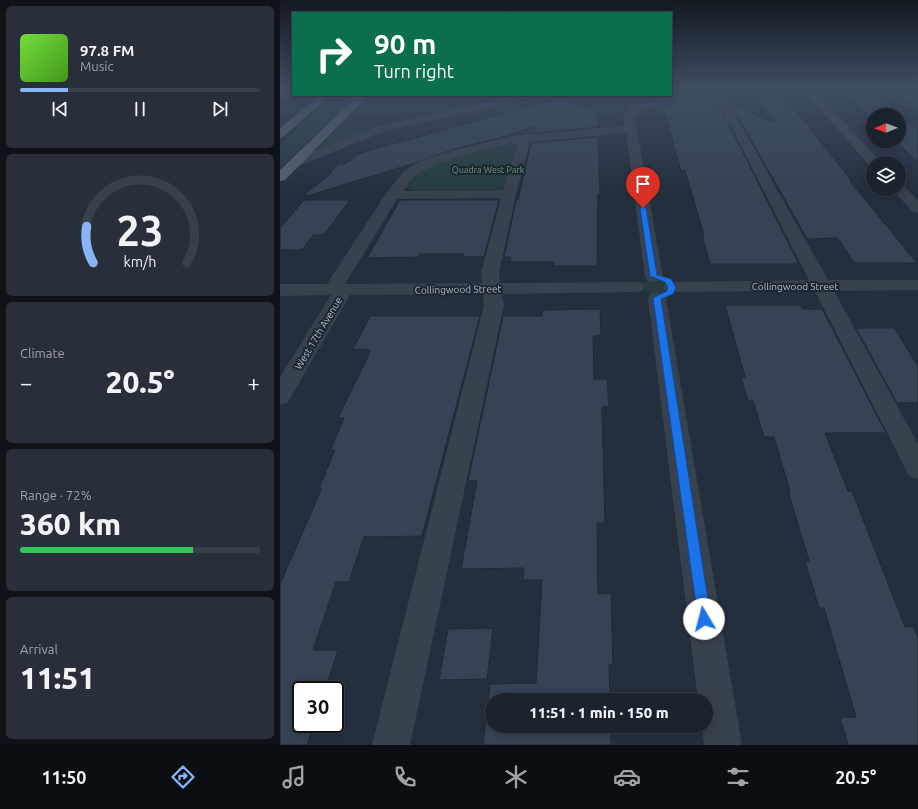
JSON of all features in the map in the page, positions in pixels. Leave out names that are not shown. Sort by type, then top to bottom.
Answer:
[{"type":"main road","points":[[281,132],[293,122]]},
{"type":"main road","points":[[280,178],[296,162],[347,124]]},
{"type":"street","points":[[296,162],[344,141],[379,129],[411,122]]},
{"type":"street","points":[[630,122],[723,745]]},
{"type":"street","points":[[734,122],[918,468]]},
{"type":"street","points":[[837,122],[869,156]]},
{"type":"street","points":[[347,124],[379,129]]},
{"type":"street","name":"West 17th Avenue","points":[[280,396],[392,195],[409,174],[425,164],[491,144],[525,139],[630,129]]},
{"type":"street","points":[[391,745],[494,305],[490,273],[509,194],[525,139]]},
{"type":"street","points":[[392,195],[509,194]]},
{"type":"street","points":[[906,196],[918,209]]},
{"type":"street","name":"Collingwood Street","points":[[280,290],[918,285]]},
{"type":"green space","points":[[305,122],[329,122],[280,168],[280,144]]},
{"type":"green space","points":[[340,127],[368,131],[318,148]]},
{"type":"green space","name":"Quadra West Park","points":[[508,143],[517,144],[507,185],[501,189],[416,191],[406,188],[411,179],[421,171],[435,164],[467,153]]},
{"type":"green space","points":[[650,279],[658,279],[665,282],[667,289],[664,292],[657,294],[649,293],[643,288],[642,284]]},
{"type":"building","points":[[474,122],[598,122],[598,127],[534,133],[535,126],[499,138],[454,149],[415,163],[307,196],[306,193],[328,176],[338,164],[345,164],[360,153]]},
{"type":"building","points":[[667,122],[727,122],[799,264],[710,264],[702,235],[704,235],[685,170],[681,171]]},
{"type":"building","points":[[741,122],[775,123],[774,122],[804,122],[917,263],[854,263],[838,238],[807,239]]},
{"type":"building","points":[[906,122],[918,130],[918,162],[903,148],[906,148]]},
{"type":"building","points":[[598,137],[600,194],[598,194],[597,266],[553,266],[554,262],[510,262],[511,257],[504,257],[516,200],[518,200],[531,143]]},
{"type":"building","points":[[304,200],[350,200],[324,235],[313,235],[302,250],[280,250],[280,228]]},
{"type":"building","points":[[400,200],[499,200],[484,257],[463,257],[464,254],[420,254],[419,257],[367,258]]},
{"type":"building","points":[[725,305],[800,305],[802,309],[822,309],[886,433],[825,433],[848,491],[852,491],[905,627],[914,627],[918,638],[918,745],[848,745],[840,717],[856,717],[824,608],[819,608],[805,561],[809,561],[774,437],[764,437],[753,401],[748,401],[741,377],[745,377]]},
{"type":"building","points":[[600,309],[601,335],[593,336],[594,379],[607,379],[609,407],[602,407],[605,523],[597,523],[598,594],[611,593],[613,665],[609,665],[610,693],[489,693],[490,684],[536,683],[542,580],[523,580],[524,568],[461,569],[477,481],[468,481],[503,316],[542,316],[543,310]]},
{"type":"building","points":[[370,316],[480,316],[422,536],[364,537],[349,582],[336,582],[313,650],[338,650],[328,681],[292,681],[292,733],[311,733],[307,745],[280,745],[280,584],[322,488],[319,488],[335,450],[330,451],[344,418],[338,418],[371,350],[353,349]]},
{"type":"building","points":[[856,328],[894,328],[918,366],[918,403],[897,403]]},
{"type":"building","points":[[493,628],[487,679],[439,680],[448,629]]},
{"type":"building","points":[[485,728],[485,733],[611,733],[611,745],[483,745]]},
{"type":"route","points":[[643,208],[654,276],[668,281],[672,287],[670,293],[657,298],[704,619]]}]
